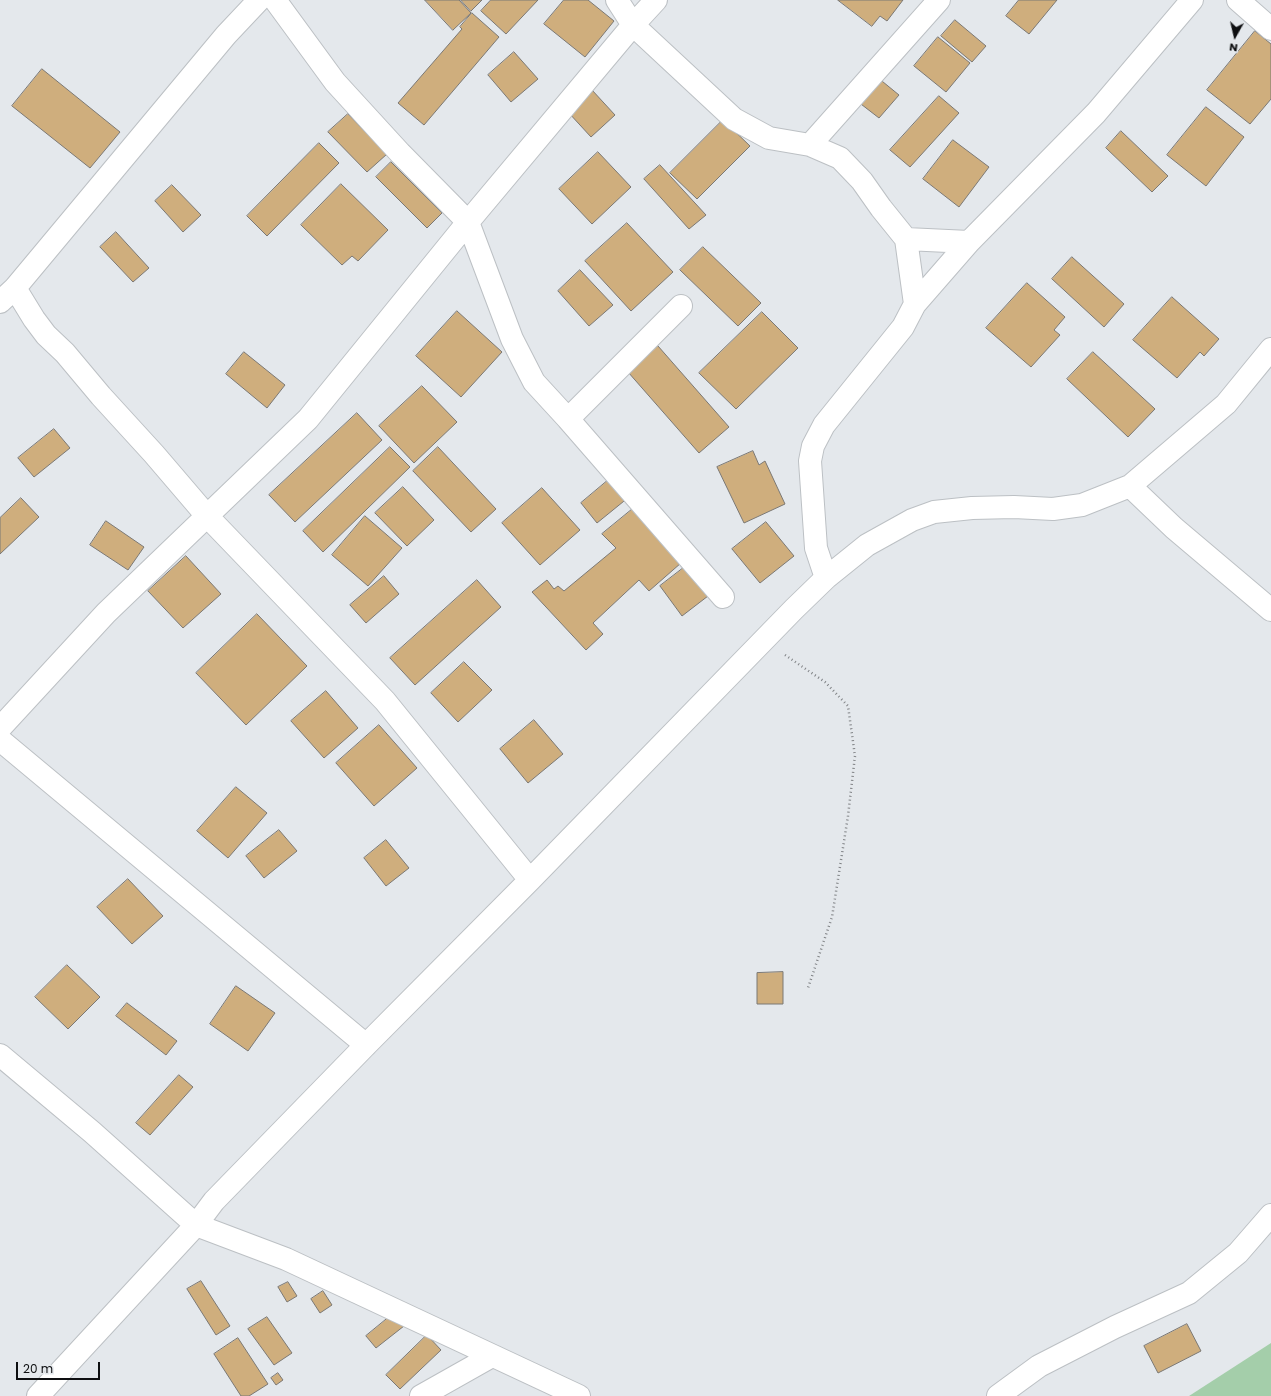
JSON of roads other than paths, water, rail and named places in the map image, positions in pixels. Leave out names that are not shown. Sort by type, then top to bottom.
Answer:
[{"type":"street","points":[[259,0],[226,35],[8,295],[34,319],[46,336],[65,353],[207,516],[385,701],[530,880]]},
{"type":"street","points":[[275,0],[335,82],[400,153],[468,222],[512,339],[534,382],[723,597]]},
{"type":"street","points":[[617,0],[633,25],[734,119],[769,138],[810,145],[840,158],[862,181],[906,239],[915,304]]},
{"type":"street","points":[[0,728],[106,613],[308,419],[468,222],[633,25],[656,0]]},
{"type":"street","points":[[810,145],[939,0]]},
{"type":"street","points":[[826,578],[816,548],[810,461],[813,446],[824,425],[857,386],[903,327],[915,304],[969,242],[1096,112],[1192,0]]},
{"type":"street","points":[[1238,0],[1271,29]]},
{"type":"street","points":[[906,239],[969,242]]},
{"type":"street","points":[[568,419],[681,306]]},
{"type":"street","points":[[38,1396],[196,1225],[214,1201],[530,880],[763,640],[826,578],[867,545],[906,523],[934,512],[972,508],[1014,507],[1053,509],[1082,505],[1130,486],[1226,404],[1271,350]]},
{"type":"street","points":[[1130,486],[1174,528],[1271,610]]},
{"type":"street","points":[[0,740],[366,1045]]},
{"type":"street","points":[[0,1055],[92,1132],[196,1225],[286,1259],[579,1396]]},
{"type":"street","points":[[998,1396],[1039,1366],[1115,1327],[1189,1293],[1238,1254],[1271,1215]]},
{"type":"street","points":[[421,1396],[492,1356]]}]
